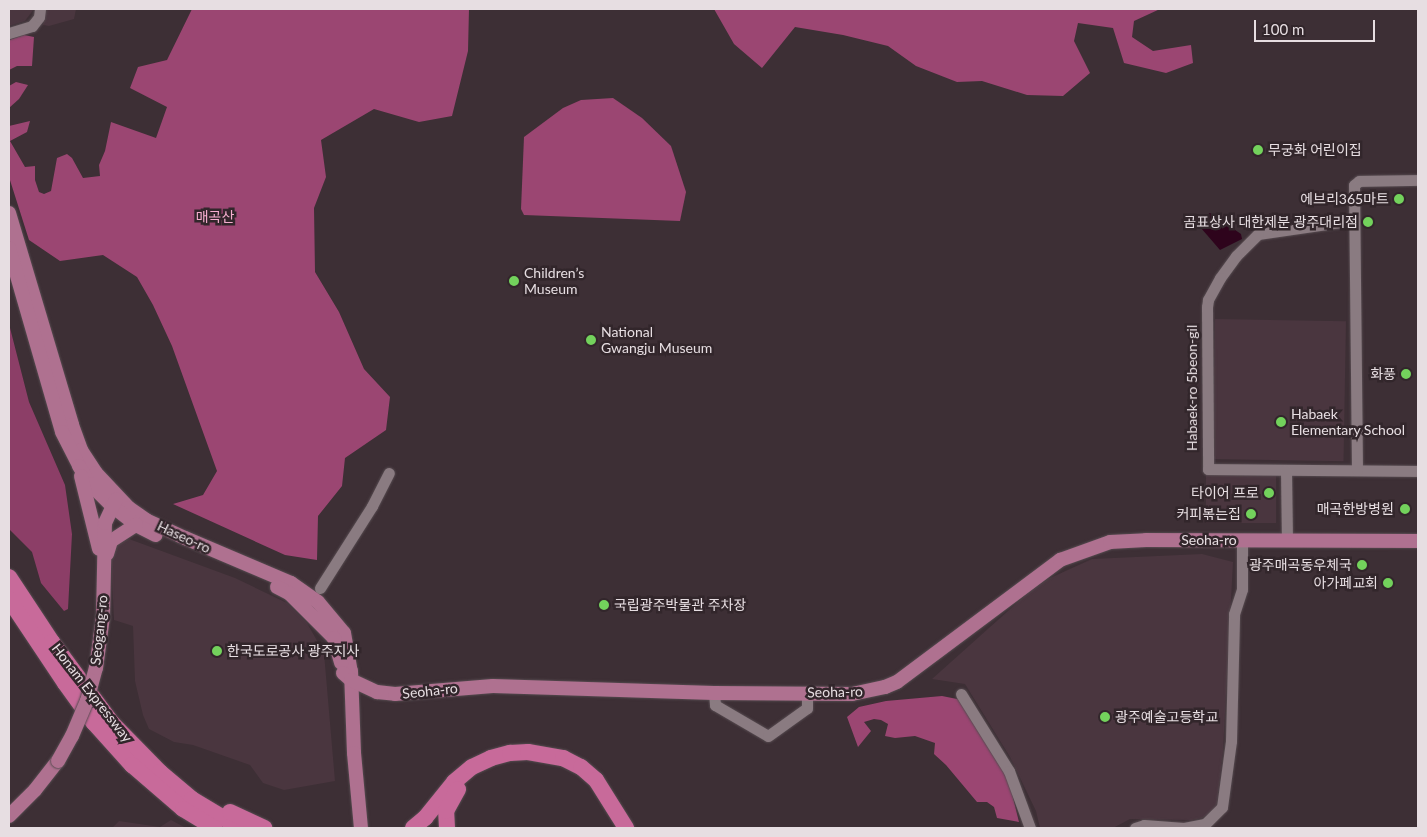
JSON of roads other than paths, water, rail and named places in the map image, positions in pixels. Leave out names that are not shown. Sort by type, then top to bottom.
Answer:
[{"type":"highway","name":"Honam Expressway","points":[[9,576],[52,642],[112,723],[160,772],[192,799],[240,828]]},
{"type":"highway","name":"Honam Expressway","points":[[9,599],[94,723],[126,758],[183,808],[215,828]]},
{"type":"highway","points":[[138,750],[225,810],[264,828]]},
{"type":"highway","points":[[413,828],[425,818],[454,782],[472,767],[491,758],[510,753],[528,752],[563,758],[581,767],[596,780],[626,828]]},
{"type":"highway","points":[[447,828],[446,811],[450,801],[456,790],[475,773],[499,762],[532,758],[569,769],[587,783],[617,828]]},
{"type":"main road","name":"Haseo-ro","points":[[9,213],[81,450],[114,501],[136,525],[289,592],[334,638],[347,676]]},
{"type":"main road","name":"Haseo-ro","points":[[9,248],[62,432],[90,484],[146,520],[291,583],[318,602],[344,632],[354,753],[356,822]]},
{"type":"main road","name":"Seogang-ro","points":[[79,466],[103,567]]},
{"type":"main road","name":"Seogang-ro","points":[[9,816],[41,784],[58,761],[72,736],[87,701],[97,660],[103,617],[105,523],[114,501]]},
{"type":"main road","points":[[103,567],[111,541],[136,525]]},
{"type":"main road","name":"Seoha-ro","points":[[347,676],[377,692],[395,694],[493,686],[714,693],[859,693],[885,687],[896,682],[1060,560],[1096,546],[1124,540],[1418,542]]},
{"type":"street","points":[[9,32],[32,26],[39,18],[40,9]]},
{"type":"street","points":[[1357,470],[1354,185],[1357,182],[1418,180]]},
{"type":"street","name":"Habaek-ro 5beon-gil","points":[[1354,220],[1258,234],[1229,264],[1208,300],[1208,469],[1418,471]]},
{"type":"street","points":[[1286,470],[1287,541]]},
{"type":"street","points":[[320,588],[372,506],[389,473]]},
{"type":"street","points":[[1135,828],[1144,825],[1184,828],[1205,824],[1222,807],[1227,782],[1231,741],[1234,614],[1242,589],[1242,540]]},
{"type":"street","points":[[714,693],[715,705],[768,736],[807,708],[807,693]]},
{"type":"street","points":[[961,694],[1009,771],[1030,828]]},
{"type":"place","name":"무궁화 어린이집","points":[[1258,150]]},
{"type":"place","name":"에브리365마트","points":[[1399,199]]},
{"type":"place","name":"곰표상사 대한제분 광주대리점","points":[[1368,222]]},
{"type":"place","name":"Children’s Museum","points":[[514,281]]},
{"type":"place","name":"National Gwangju Museum","points":[[591,340]]},
{"type":"place","name":"화풍","points":[[1406,374]]},
{"type":"place","name":"Habaek Elementary School","points":[[1281,422]]},
{"type":"place","name":"타이어 프로","points":[[1269,493]]},
{"type":"place","name":"매곡한방병원","points":[[1405,509]]},
{"type":"place","name":"커피볶는집","points":[[1251,514]]},
{"type":"place","name":"광주매곡동우체국","points":[[1362,565]]},
{"type":"place","name":"아가페교회","points":[[1388,583]]},
{"type":"place","name":"국립광주박물관 주차장","points":[[604,605]]},
{"type":"place","name":"한국도로공사 광주지사","points":[[217,651]]},
{"type":"place","name":"광주예술고등학교","points":[[1105,717]]},
{"type":"park label","name":"매곡산","points":[[215,217]]}]
